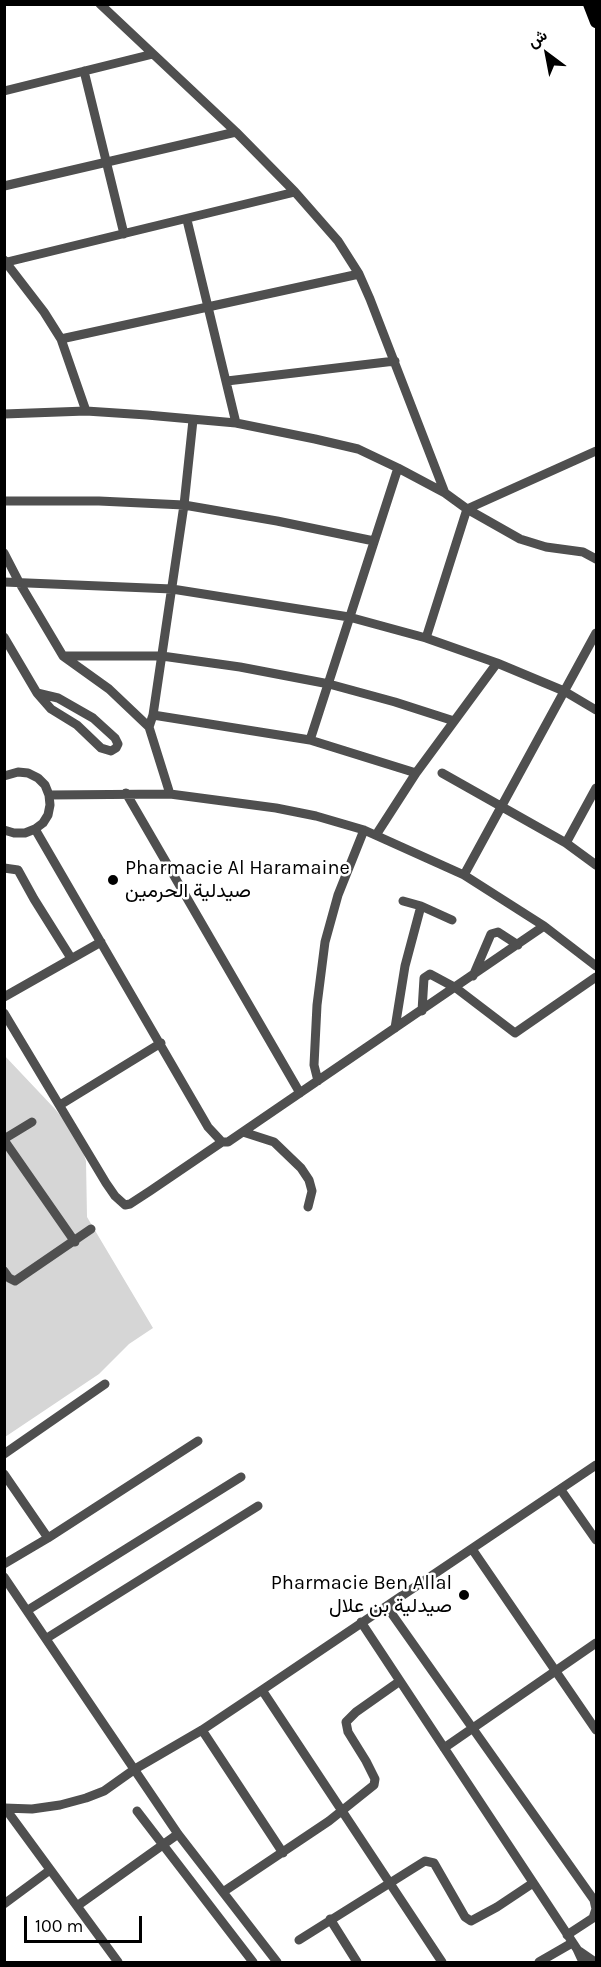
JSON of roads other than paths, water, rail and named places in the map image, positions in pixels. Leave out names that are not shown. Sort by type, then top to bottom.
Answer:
[{"type":"main road","points":[[589,4],[597,22]]},
{"type":"street","points":[[100,4],[236,132],[295,192],[338,241],[359,274],[445,493]]},
{"type":"street","points":[[4,91],[153,54]]},
{"type":"street","points":[[84,71],[124,234]]},
{"type":"street","points":[[4,186],[236,132]]},
{"type":"street","points":[[86,411],[61,339],[6,261],[187,220],[295,192]]},
{"type":"street","points":[[187,220],[236,423]]},
{"type":"street","points":[[61,339],[207,305],[359,274]]},
{"type":"street","points":[[227,381],[395,362]]},
{"type":"street","points":[[4,414],[86,411],[236,423],[358,449],[445,493],[467,509],[520,539],[532,544],[583,552],[597,559]]},
{"type":"street","points":[[149,727],[153,715],[172,589],[193,420]]},
{"type":"street","points":[[426,638],[467,509],[597,451]]},
{"type":"street","points":[[310,740],[398,468]]},
{"type":"street","points":[[4,501],[99,501],[184,505],[374,541]]},
{"type":"street","points":[[4,553],[63,656],[109,689],[149,727],[170,794]]},
{"type":"street","points":[[4,582],[172,589],[349,617],[426,638],[497,663],[564,691],[597,710]]},
{"type":"street","points":[[464,875],[597,633]]},
{"type":"street","points":[[4,637],[37,693],[51,709],[77,725],[101,748],[106,751],[116,748],[118,744],[115,738],[93,718],[58,698],[37,693]]},
{"type":"street","points":[[63,656],[162,656],[240,667],[329,684],[454,721]]},
{"type":"street","points":[[376,835],[416,773],[497,663]]},
{"type":"street","points":[[153,715],[310,740],[416,773]]},
{"type":"street","points":[[4,830],[25,833],[35,830],[48,815],[50,805],[45,785],[38,778],[28,773],[18,772],[5,775]]},
{"type":"street","points":[[442,773],[566,843],[597,865]]},
{"type":"street","points":[[566,843],[597,788]]},
{"type":"street","points":[[126,794],[300,1093]]},
{"type":"street","points":[[49,795],[170,794],[276,808],[316,816],[364,830],[464,875],[544,926],[597,966]]},
{"type":"street","points":[[35,830],[208,1127],[222,1142]]},
{"type":"street","points":[[318,1081],[314,1065],[317,1005],[325,942],[338,894],[364,830]]},
{"type":"street","points":[[4,868],[18,870],[71,958]]},
{"type":"street","points":[[403,901],[421,906],[452,920]]},
{"type":"street","points":[[395,1028],[405,966],[421,906]]},
{"type":"street","points":[[4,1013],[106,1184],[125,1205],[130,1204],[222,1142],[228,1142],[544,926]]},
{"type":"street","points":[[473,976],[491,934],[498,932],[518,945]]},
{"type":"street","points":[[4,998],[101,942]]},
{"type":"street","points":[[422,1011],[424,978],[433,975],[456,988],[515,1033],[597,977]]},
{"type":"street","points":[[60,1105],[161,1043]]},
{"type":"street","points":[[32,1122],[4,1139],[75,1242]]},
{"type":"street","points":[[243,1132],[274,1142],[301,1168],[309,1180],[312,1191],[308,1207]]},
{"type":"street","points":[[4,1271],[9,1278],[15,1281],[92,1230]]},
{"type":"street","points":[[4,1454],[105,1384]]},
{"type":"street","points":[[4,1564],[198,1441]]},
{"type":"street","points":[[5,1808],[51,1806],[86,1798],[104,1791],[135,1769],[202,1730],[597,1465]]},
{"type":"street","points":[[4,1474],[48,1538]]},
{"type":"street","points":[[28,1610],[241,1477]]},
{"type":"street","points":[[561,1490],[597,1540]]},
{"type":"street","points":[[47,1638],[258,1506]]},
{"type":"street","points":[[472,1549],[597,1730]]},
{"type":"street","points":[[4,1577],[178,1834],[277,1962]]},
{"type":"street","points":[[387,1606],[594,1900],[596,1910],[593,1918],[572,1942],[539,1962]]},
{"type":"street","points":[[361,1622],[583,1962]]},
{"type":"street","points":[[444,1748],[474,1730],[597,1643]]},
{"type":"street","points":[[223,1892],[283,1852],[375,1783],[366,1761],[348,1732],[346,1722],[356,1712],[400,1681]]},
{"type":"street","points":[[262,1690],[442,1962]]},
{"type":"street","points":[[202,1730],[283,1852]]},
{"type":"street","points":[[5,1808],[118,1962]]},
{"type":"street","points":[[137,1810],[253,1962]]},
{"type":"street","points":[[77,1906],[178,1834]]},
{"type":"street","points":[[299,1940],[422,1863],[431,1861],[465,1917],[472,1921],[533,1883]]},
{"type":"street","points":[[4,1904],[50,1870]]},
{"type":"street","points":[[330,1919],[357,1962]]},
{"type":"street","points":[[572,1942],[595,1962]]},
{"type":"place","name":"Pharmacie Al Haramaine صيدلية الحرمين","points":[[113,880]]},
{"type":"place","name":"Pharmacie Ben Allal صيدلية بن علال","points":[[464,1595]]}]
